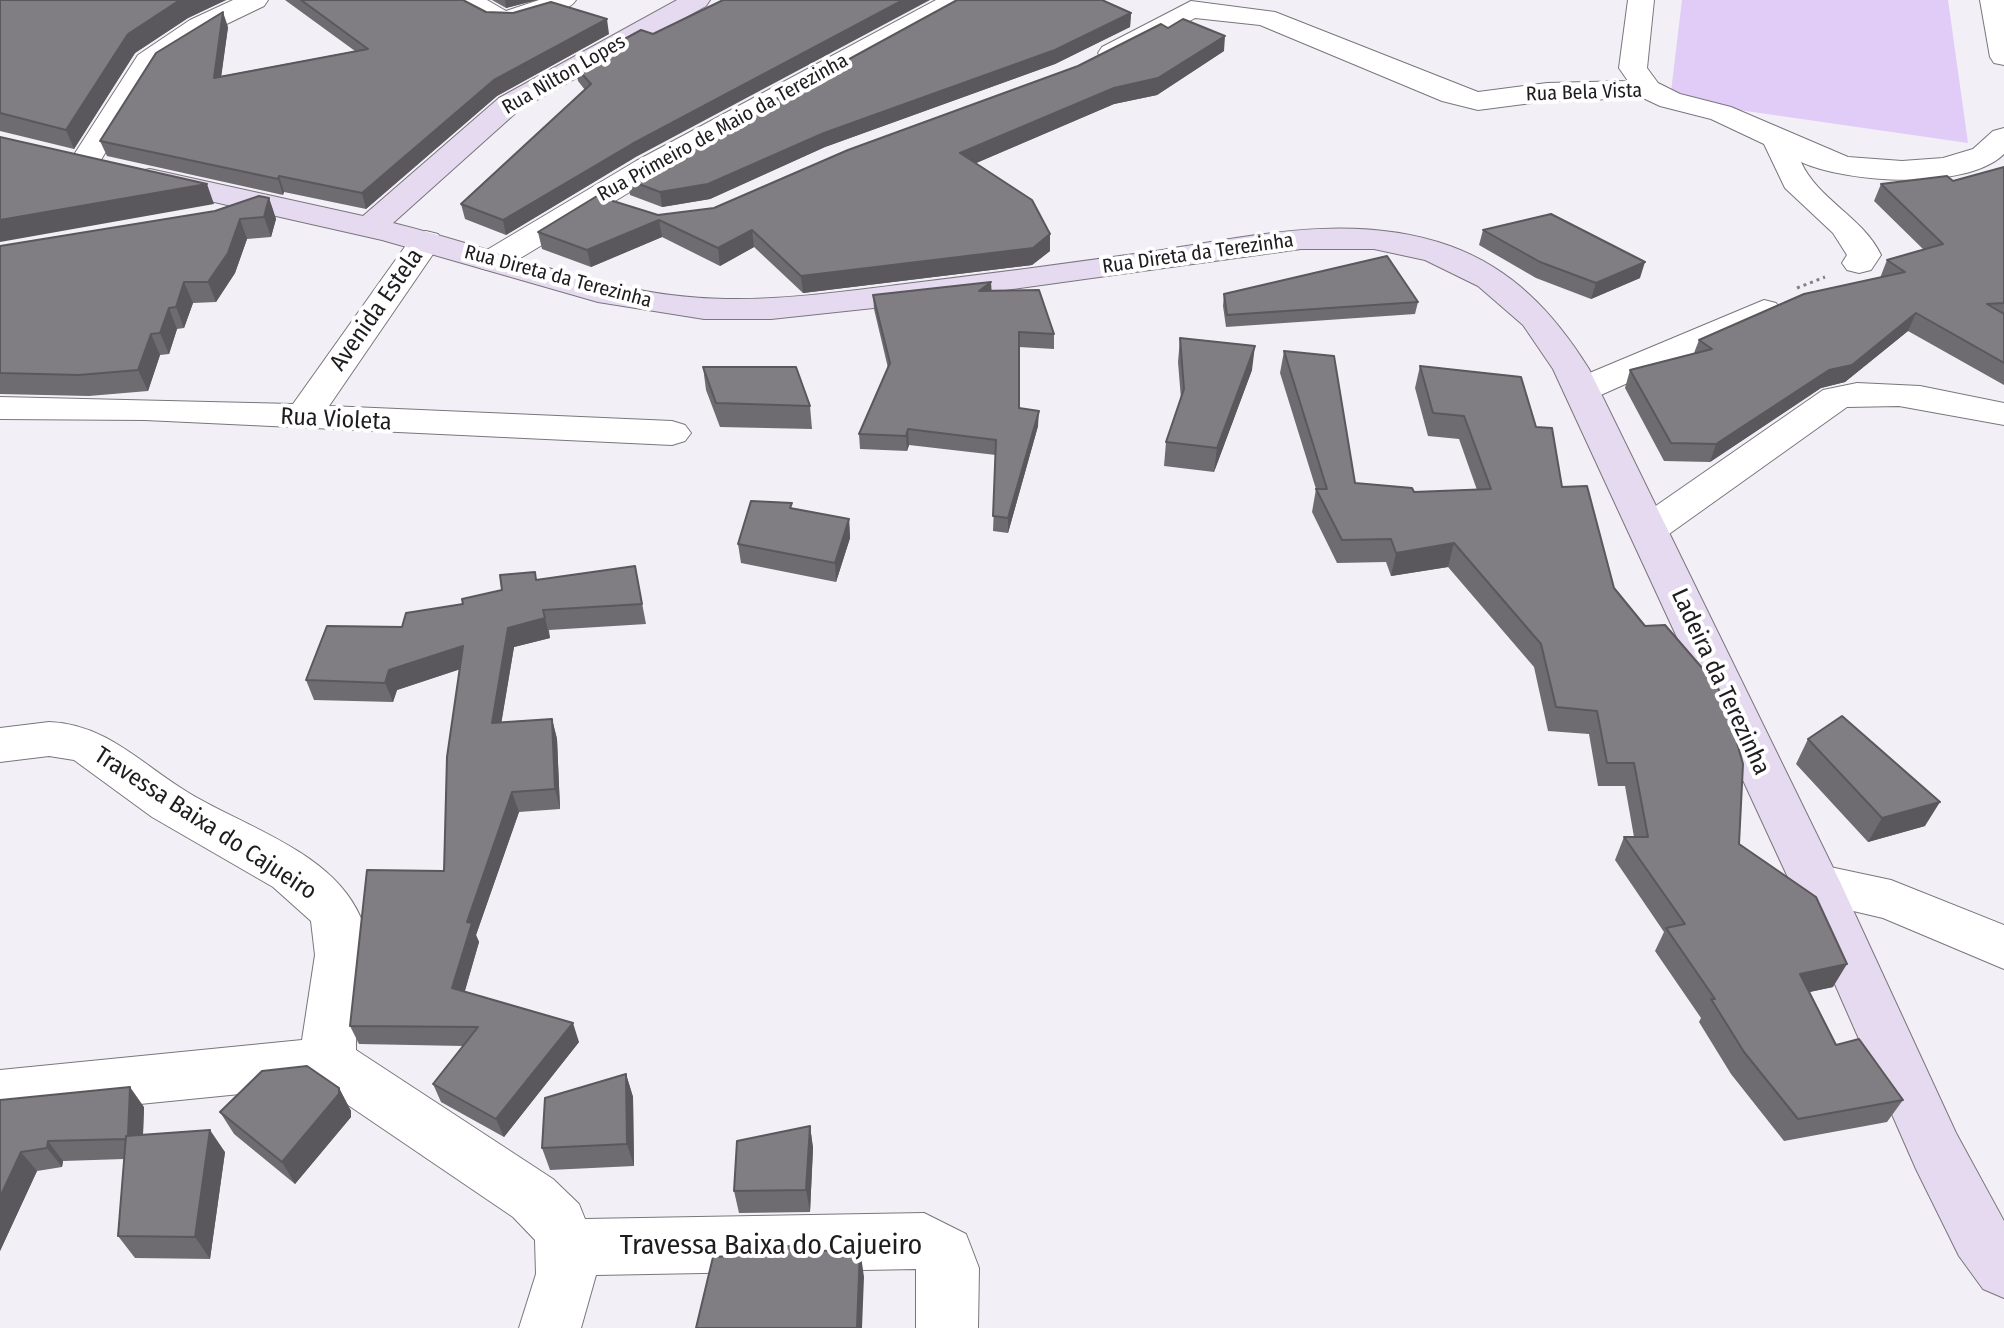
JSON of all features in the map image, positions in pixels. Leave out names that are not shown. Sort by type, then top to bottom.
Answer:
[{"type":"main road","name":"Rua Nilton Lopes","points":[[369,228],[446,156],[509,104],[697,0]]},
{"type":"main road","name":"Rua Direta da Terezinha","points":[[95,166],[426,241],[619,296],[705,309],[747,310],[1010,282],[1315,237]]},
{"type":"main road","points":[[204,222],[239,214],[264,202]]},
{"type":"main road","name":"Ladeira da Terezinha","points":[[1315,237],[1373,239],[1410,245],[1449,257],[1494,279],[1543,323],[1581,390],[1648,530],[1816,884],[1936,1151],[1980,1236],[2004,1269]]},
{"type":"street","points":[[95,166],[148,61],[200,26],[255,0]]},
{"type":"street","points":[[470,0],[488,16],[512,21],[563,0]]},
{"type":"street","name":"Rua Primeiro de Maio da Terezinha","points":[[492,261],[612,202],[956,0]]},
{"type":"street","points":[[1208,0],[1275,16]]},
{"type":"street","points":[[1641,0],[1633,68],[1648,89]]},
{"type":"street","points":[[1993,0],[2004,57]]},
{"type":"street","points":[[1088,64],[1166,26],[1191,9],[1275,16]]},
{"type":"street","name":"Rua Bela Vista","points":[[1275,16],[1452,95],[1478,101],[1547,92],[1648,89],[1670,100],[1721,113],[1778,141],[1847,166],[1902,170],[1944,167],[1984,156],[2004,137]]},
{"type":"street","points":[[1778,141],[1790,174],[1861,246],[1864,255],[1859,263]]},
{"type":"street","name":"Avenida Estela","points":[[302,418],[426,241]]},
{"type":"street","points":[[1581,390],[1764,310]]},
{"type":"street","points":[[1648,530],[1836,398],[1862,392],[2004,414]]},
{"type":"street","name":"Rua Violeta","points":[[0,408],[145,409],[672,433]]},
{"type":"street","name":"Travessa Baixa do Cajueiro","points":[[0,745],[44,738],[80,743],[116,764],[173,807],[304,883],[324,901],[337,920],[340,943],[327,1038],[329,1061]]},
{"type":"street","points":[[1816,884],[1891,900],[1929,913],[2004,948]]},
{"type":"street","points":[[0,1094],[329,1061],[376,1096],[533,1198],[558,1223],[567,1247],[566,1274],[550,1328]]},
{"type":"street","name":"Travessa Baixa do Cajueiro","points":[[567,1247],[924,1241],[945,1254],[949,1268],[947,1328]]},
{"type":"path","points":[[1764,310],[1794,289],[1859,263]]},
{"type":"shaded area","points":[[1682,0],[1948,0],[1968,143],[1670,100]]},
{"type":"building","points":[[0,0],[180,0],[128,34],[66,130],[0,113]]},
{"type":"building","points":[[301,0],[463,0],[486,12],[513,13],[551,2],[607,19],[494,80],[362,193],[279,176],[278,179],[100,141],[156,53],[223,12],[214,78],[368,49]]},
{"type":"building","points":[[723,0],[903,0],[632,144],[503,220],[461,204],[591,84],[575,66],[641,30],[653,34]]},
{"type":"building","points":[[957,0],[1102,0],[1131,13],[1055,50],[824,133],[708,184],[660,192],[628,180]]},
{"type":"building","points":[[1183,19],[1225,36],[1158,78],[1114,88],[960,153],[1032,200],[1050,234],[1033,248],[801,276],[752,230],[718,248],[659,220],[587,250],[538,232],[597,196],[658,215],[714,208],[848,150],[1078,66],[1161,24],[1168,28]]},
{"type":"building","points":[[0,137],[207,184],[0,220]]},
{"type":"building","points":[[2004,167],[2004,303],[1987,304],[2004,314],[2004,363],[1916,313],[1852,365],[1829,370],[1716,444],[1671,443],[1630,370],[1712,349],[1699,340],[1804,294],[1905,272],[1887,260],[1943,244],[1881,184],[1947,176],[1953,181]]},
{"type":"building","points":[[259,196],[269,198],[264,217],[240,219],[228,253],[208,282],[184,282],[176,307],[169,308],[160,333],[151,334],[138,370],[79,375],[0,373],[0,246],[215,211]]},
{"type":"building","points":[[1551,214],[1645,262],[1596,283],[1540,262],[1483,230]]},
{"type":"building","points":[[1387,256],[1418,302],[1227,315],[1224,294]]},
{"type":"building","points":[[991,282],[979,291],[1039,290],[1054,334],[1019,332],[1019,408],[1039,411],[1008,518],[993,516],[996,440],[908,429],[906,436],[859,434],[890,363],[873,295]]},
{"type":"building","points":[[1180,338],[1255,346],[1217,448],[1166,442],[1184,389]]},
{"type":"building","points":[[1284,351],[1334,356],[1355,483],[1412,488],[1414,492],[1491,489],[1464,416],[1433,413],[1420,366],[1521,377],[1536,427],[1552,428],[1562,487],[1587,486],[1614,588],[1645,626],[1665,625],[1716,684],[1727,707],[1743,764],[1739,844],[1816,897],[1847,964],[1800,974],[1836,1045],[1859,1039],[1903,1100],[1798,1119],[1744,1052],[1711,999],[1715,999],[1666,928],[1685,924],[1624,837],[1648,837],[1634,763],[1607,763],[1597,711],[1556,707],[1541,644],[1454,543],[1396,553],[1391,539],[1342,540],[1316,489],[1327,489]]},
{"type":"building","points":[[703,367],[796,367],[810,406],[716,403]]},
{"type":"building","points":[[751,501],[792,503],[790,508],[849,519],[835,563],[738,544]]},
{"type":"building","points":[[635,566],[642,604],[543,610],[545,618],[508,628],[492,723],[552,719],[555,789],[512,792],[467,922],[472,923],[452,988],[573,1023],[496,1119],[433,1084],[478,1027],[350,1026],[367,870],[444,871],[447,757],[463,646],[389,670],[385,683],[306,680],[327,626],[402,627],[406,613],[463,604],[462,599],[502,590],[500,575],[535,572],[536,580]]},
{"type":"building","points":[[1842,716],[1940,802],[1882,818],[1808,739]]},
{"type":"building","points":[[307,1066],[339,1088],[339,1094],[282,1162],[220,1112],[262,1071]]},
{"type":"building","points":[[626,1074],[627,1144],[542,1148],[545,1098]]},
{"type":"building","points":[[130,1087],[126,1139],[48,1141],[47,1148],[21,1152],[0,1197],[0,1100]]},
{"type":"building","points":[[810,1126],[806,1190],[734,1191],[737,1141]]},
{"type":"building","points":[[210,1130],[195,1237],[118,1236],[126,1136]]},
{"type":"building","points":[[801,1246],[801,1252],[860,1249],[857,1328],[696,1328],[713,1257],[729,1256],[729,1247]]}]
